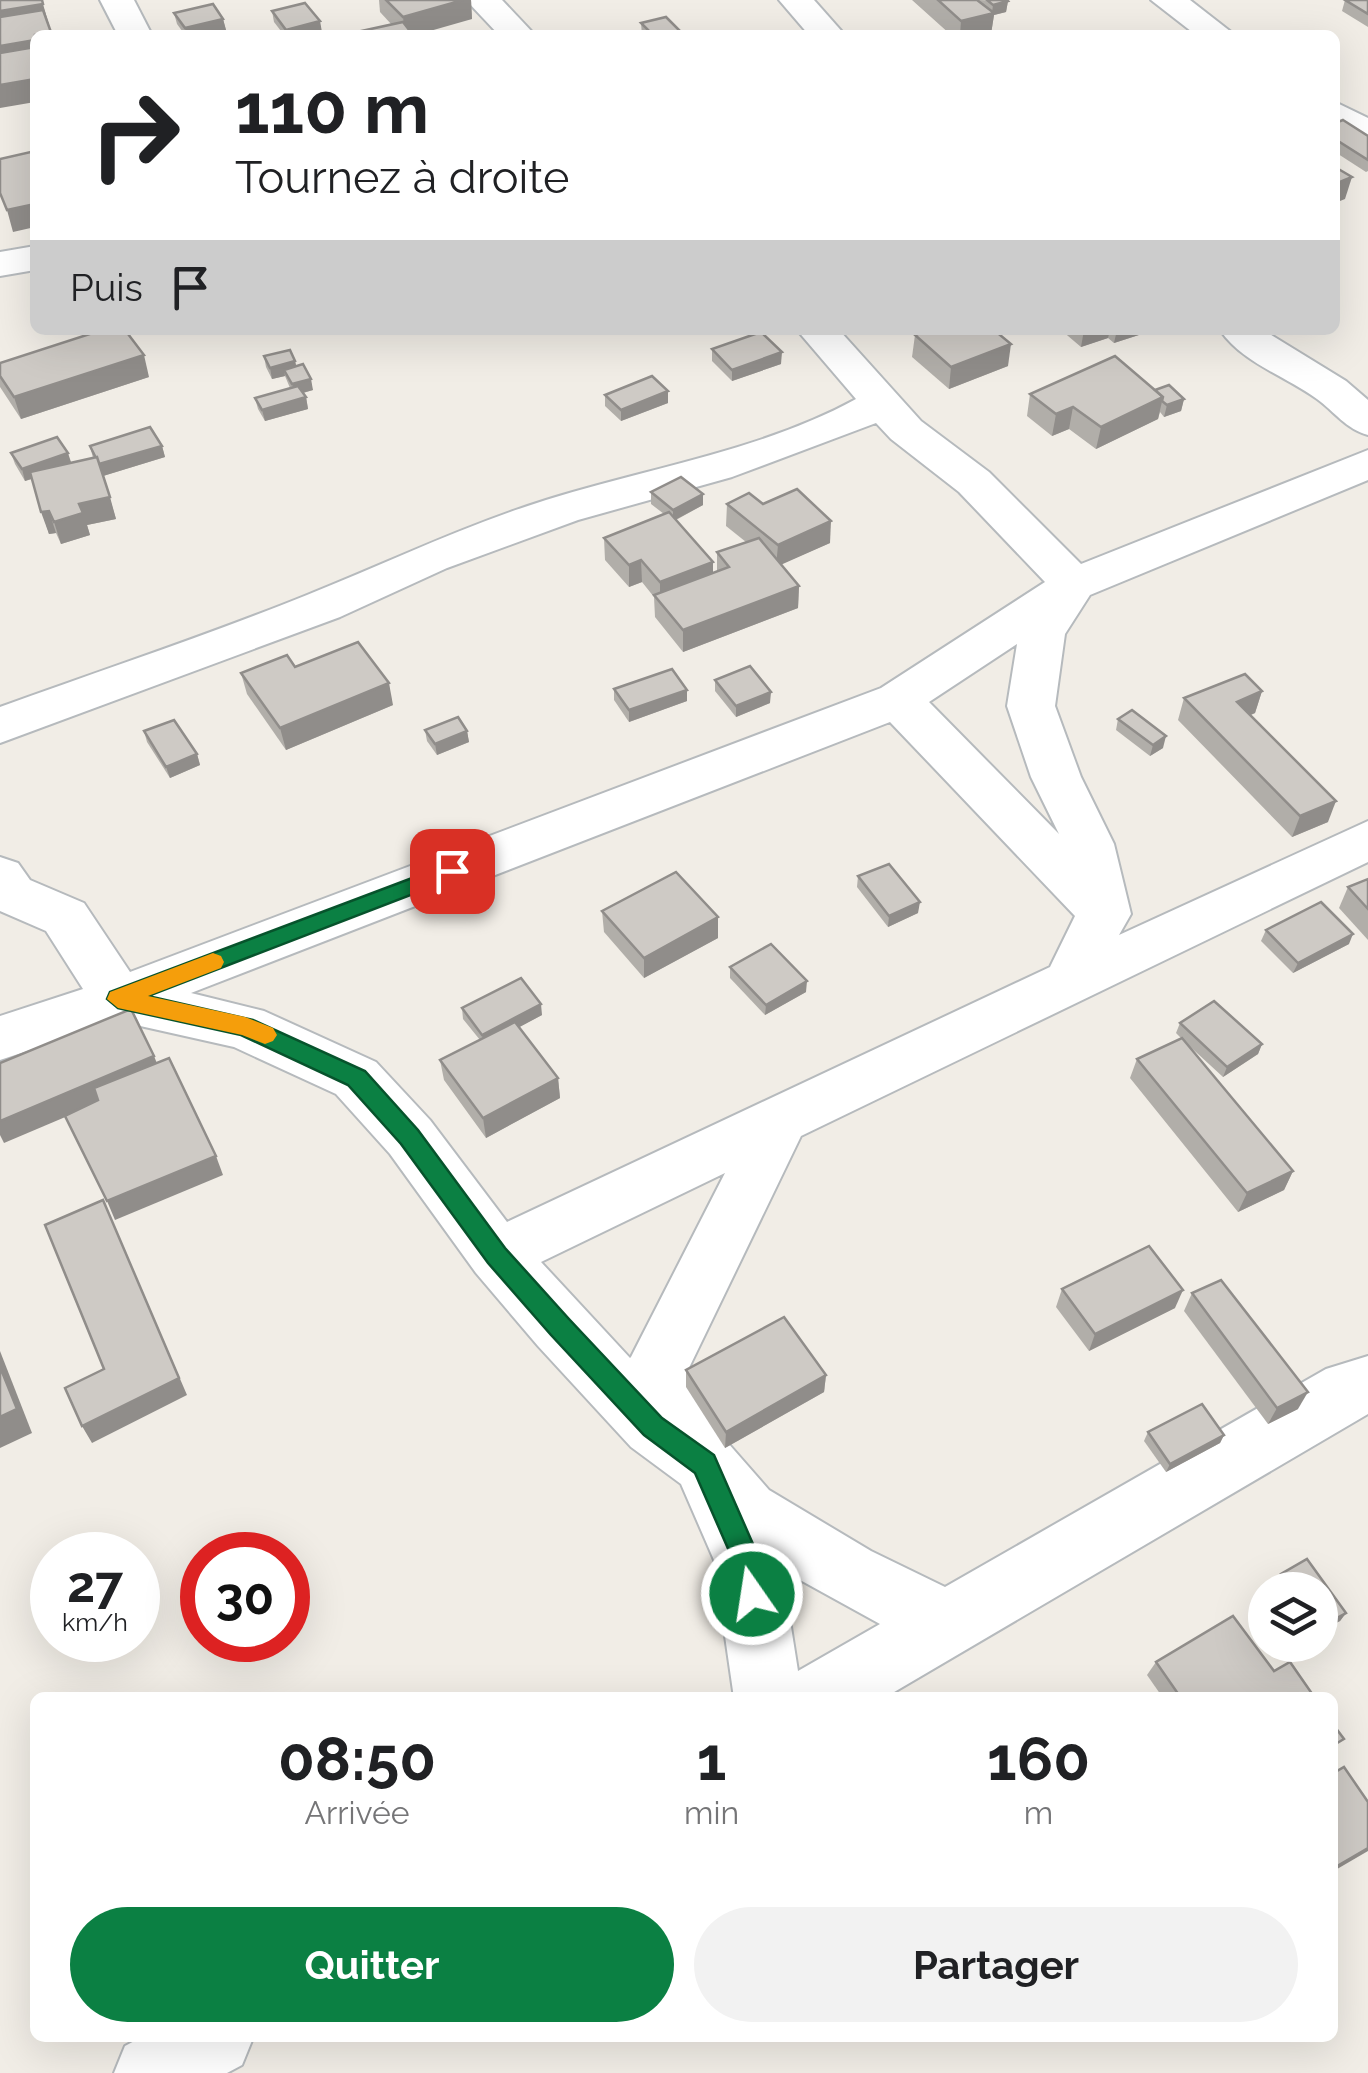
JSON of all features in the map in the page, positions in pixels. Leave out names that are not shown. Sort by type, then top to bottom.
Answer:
[{"type":"street","points":[[117,0],[132,30]]},
{"type":"street","points":[[483,0],[513,30]]},
{"type":"street","points":[[796,0],[823,30]]},
{"type":"street","points":[[1168,0],[1211,30]]},
{"type":"street","points":[[1340,116],[1368,134]]},
{"type":"street","points":[[0,264],[30,259]]},
{"type":"street","points":[[822,335],[906,430],[974,482],[1074,584]]},
{"type":"street","points":[[1245,335],[1256,346],[1332,390],[1368,422]]},
{"type":"street","points":[[0,726],[324,606],[431,557],[562,510],[718,467],[848,421],[882,402]]},
{"type":"street","points":[[0,1038],[118,999],[898,700],[1074,584],[1368,464]]},
{"type":"street","points":[[1074,584],[1042,633],[1031,706],[1056,777],[1090,844],[1120,931]]},
{"type":"street","points":[[898,700],[1120,931]]},
{"type":"street","points":[[496,1255],[1070,982],[1120,931],[1368,840]]},
{"type":"street","points":[[0,877],[12,894],[65,918],[118,999],[245,1026],[356,1078],[410,1137],[496,1255],[653,1426],[704,1464],[746,1512],[848,1574],[947,1623]]},
{"type":"street","points":[[767,1692],[747,1560],[693,1438],[653,1377],[781,1120]]},
{"type":"street","points":[[828,1692],[1348,1389],[1368,1385]]},
{"type":"street","points":[[152,2073],[208,2042]]},
{"type":"building","points":[[0,0],[42,0],[43,4],[0,11]]},
{"type":"building","points":[[386,0],[463,0],[403,17]]},
{"type":"building","points":[[938,0],[977,0],[994,13],[961,21]]},
{"type":"building","points":[[1345,0],[1368,0],[1368,14]]},
{"type":"building","points":[[305,3],[320,21],[286,30],[272,11]]},
{"type":"building","points":[[213,4],[223,19],[185,28],[174,13]]},
{"type":"building","points":[[43,10],[50,30],[30,30],[30,41],[0,46],[0,17]]},
{"type":"building","points":[[666,17],[679,30],[648,30],[641,23]]},
{"type":"building","points":[[403,22],[409,30],[366,30]]},
{"type":"building","points":[[30,48],[30,80],[0,85],[0,53]]},
{"type":"building","points":[[1340,121],[1368,136],[1368,160],[1340,142]]},
{"type":"building","points":[[30,152],[30,205],[7,210],[0,193],[0,159]]},
{"type":"building","points":[[1340,170],[1352,177],[1340,182]]},
{"type":"building","points":[[87,335],[129,335],[144,355],[14,397],[0,376],[0,363]]},
{"type":"building","points":[[752,335],[764,335],[782,352],[732,370],[712,349]]},
{"type":"building","points":[[915,335],[1000,335],[1011,344],[951,367]]},
{"type":"building","points":[[290,350],[295,361],[270,368],[264,356]]},
{"type":"building","points":[[1115,356],[1163,397],[1101,427],[1073,407],[1056,414],[1030,394]]},
{"type":"building","points":[[303,364],[311,379],[292,384],[284,370]]},
{"type":"building","points":[[652,376],[668,391],[621,410],[605,395]]},
{"type":"building","points":[[1169,385],[1184,399],[1167,405],[1162,401],[1155,390]]},
{"type":"building","points":[[298,386],[306,397],[262,410],[255,398]]},
{"type":"building","points":[[150,427],[162,446],[99,464],[90,446]]},
{"type":"building","points":[[57,437],[68,453],[22,469],[11,453]]},
{"type":"building","points":[[97,457],[110,497],[79,504],[83,513],[54,522],[49,511],[41,512],[30,472]]},
{"type":"building","points":[[681,477],[703,494],[673,510],[651,492]]},
{"type":"building","points":[[797,489],[831,521],[778,545],[727,504],[749,493],[763,504]]},
{"type":"building","points":[[669,512],[713,562],[660,582],[641,560],[629,565],[604,538]]},
{"type":"building","points":[[759,538],[799,586],[683,630],[654,595],[729,567],[717,552]]},
{"type":"building","points":[[358,642],[389,683],[280,728],[241,673],[287,655],[295,667]]},
{"type":"building","points":[[750,666],[771,692],[736,706],[715,680]]},
{"type":"building","points":[[672,669],[687,690],[629,710],[614,689]]},
{"type":"building","points":[[1245,674],[1262,691],[1237,702],[1336,801],[1300,816],[1184,698]]},
{"type":"building","points":[[1132,710],[1166,736],[1153,745],[1118,719]]},
{"type":"building","points":[[458,717],[467,731],[435,744],[425,730]]},
{"type":"building","points":[[174,720],[197,754],[166,767],[144,731]]},
{"type":"building","points":[[889,864],[920,902],[889,916],[858,876]]},
{"type":"building","points":[[676,872],[718,917],[644,958],[602,911]]},
{"type":"building","points":[[1368,879],[1368,909],[1348,887]]},
{"type":"building","points":[[1321,902],[1353,934],[1298,963],[1266,930]]},
{"type":"building","points":[[771,944],[807,981],[766,1005],[730,967]]},
{"type":"building","points":[[521,978],[541,1004],[482,1035],[462,1008]]},
{"type":"building","points":[[1214,1001],[1262,1044],[1227,1067],[1180,1023]]},
{"type":"building","points":[[131,1009],[154,1056],[0,1121],[0,1063]]},
{"type":"building","points":[[515,1022],[558,1078],[483,1118],[440,1060]]},
{"type":"building","points":[[1182,1038],[1293,1171],[1247,1193],[1137,1059]]},
{"type":"building","points":[[169,1058],[216,1156],[107,1201],[65,1116],[98,1100],[94,1088]]},
{"type":"building","points":[[103,1200],[179,1378],[82,1426],[65,1388],[104,1369],[45,1225]]},
{"type":"building","points":[[1149,1246],[1183,1290],[1095,1334],[1062,1289]]},
{"type":"building","points":[[1221,1280],[1308,1392],[1277,1408],[1192,1293]]},
{"type":"building","points":[[784,1317],[826,1375],[726,1432],[686,1370]]},
{"type":"building","points":[[0,1367],[17,1409],[0,1417]]},
{"type":"building","points":[[1202,1404],[1224,1435],[1170,1464],[1148,1432]]},
{"type":"building","points":[[1307,1559],[1316,1572],[1284,1572]]},
{"type":"building","points":[[1233,1616],[1248,1636],[1248,1662],[1267,1662],[1274,1671],[1290,1662],[1311,1692],[1177,1692],[1156,1662]]},
{"type":"building","points":[[1344,1767],[1368,1802],[1368,1848],[1338,1866],[1338,1770]]},
{"type":"slow traffic","points":[[213,962],[118,999],[245,1026],[265,1035]]},
{"type":"route","points":[[452,871],[118,999],[245,1026],[356,1078],[410,1137],[496,1255],[560,1327],[653,1426],[704,1464],[747,1560],[752,1594]]}]
